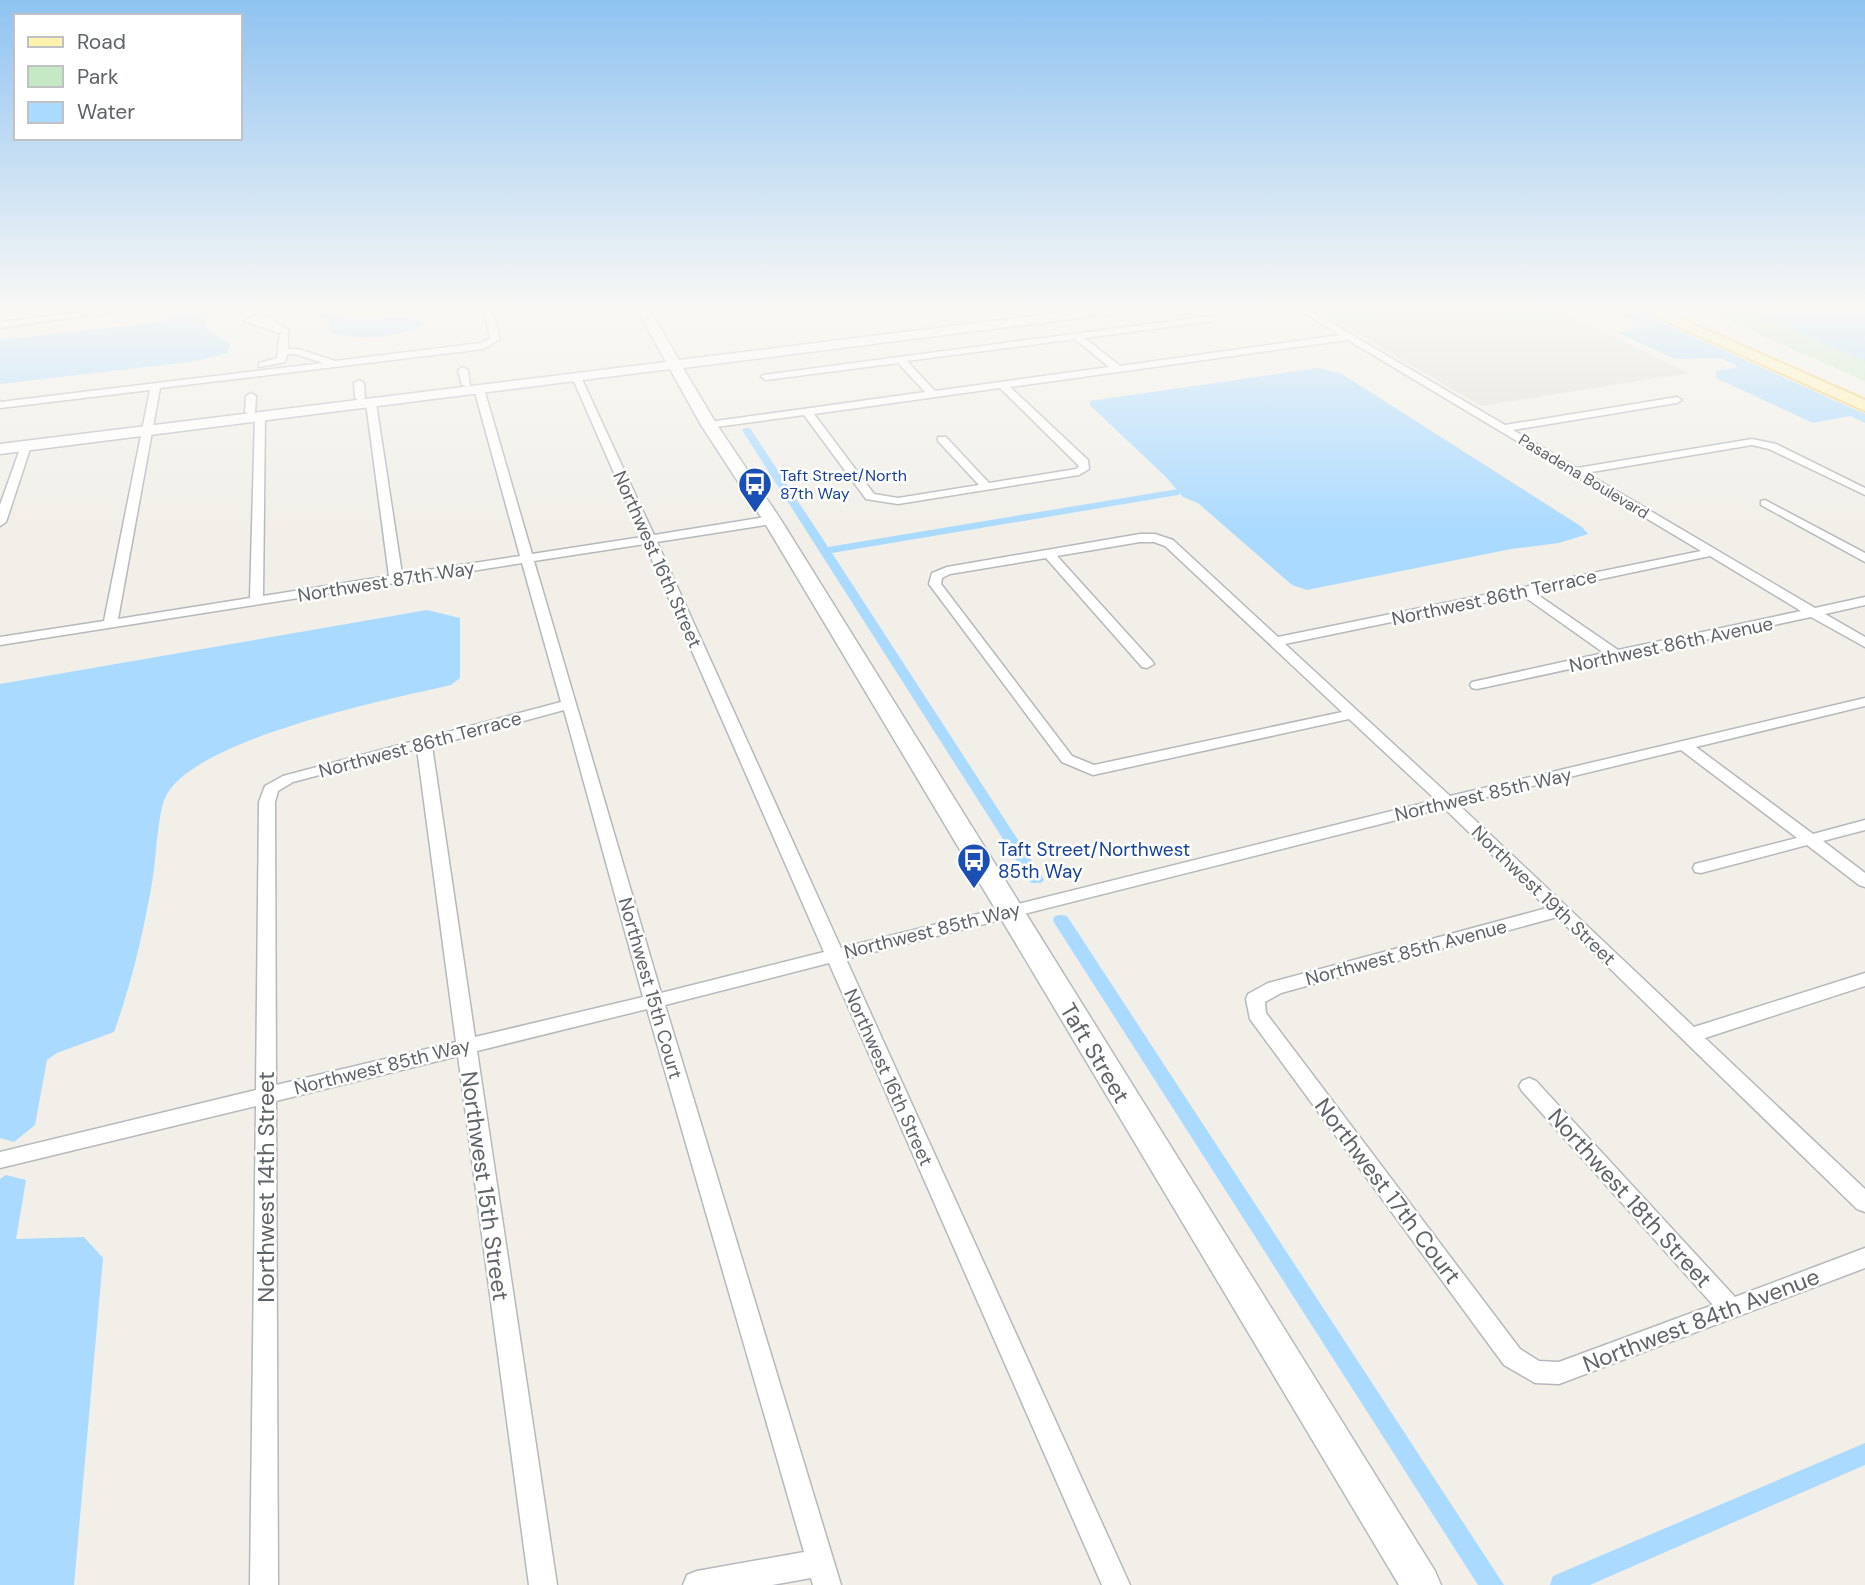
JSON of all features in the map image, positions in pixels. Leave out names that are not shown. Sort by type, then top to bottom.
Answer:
[{"type":"main road","points":[[0,449],[146,428],[253,408],[366,401],[475,383]]},
{"type":"main road","name":"Taft Street","points":[[693,383],[772,520],[1421,1585]]},
{"type":"main road","points":[[1813,383],[1865,406]]},
{"type":"main road","points":[[1838,383],[1865,395]]},
{"type":"main road","points":[[0,443],[146,428]]},
{"type":"street","points":[[0,405],[186,383]]},
{"type":"street","points":[[359,383],[366,401],[396,579]]},
{"type":"street","name":"Northwest 15th Court","points":[[475,383],[571,704],[654,1001],[823,1574]]},
{"type":"street","name":"Northwest 16th Street","points":[[574,383],[649,539],[1116,1585]]},
{"type":"street","points":[[922,383],[933,395]]},
{"type":"street","points":[[717,424],[1026,383]]},
{"type":"street","name":"Pasadena Boulevard","points":[[1427,383],[1865,643]]},
{"type":"street","points":[[808,413],[870,497],[881,500],[898,501],[1079,472],[1085,467],[1084,462],[1004,386]]},
{"type":"street","points":[[110,624],[155,387]]},
{"type":"street","points":[[1504,428],[1677,400]]},
{"type":"street","points":[[253,408],[256,602]]},
{"type":"street","points":[[942,439],[986,486]]},
{"type":"street","points":[[1577,471],[1752,442],[1772,446],[1865,492]]},
{"type":"street","points":[[0,522],[26,446]]},
{"type":"street","points":[[1765,503],[1865,558]]},
{"type":"street","name":"Northwest 87th Way","points":[[0,641],[772,520]]},
{"type":"street","name":"Northwest 19th Street","points":[[1048,554],[1155,538],[1169,543],[1447,802],[1865,1203]]},
{"type":"street","name":"Northwest 86th Terrace","points":[[1276,642],[1713,552]]},
{"type":"street","points":[[1147,664],[1048,554],[947,571],[936,576],[935,584],[1067,759],[1084,768],[1093,770],[1351,714]]},
{"type":"street","points":[[1524,591],[1617,656]]},
{"type":"street","name":"Northwest 86th Avenue","points":[[1477,685],[1865,601]]},
{"type":"street","name":"Northwest 85th Way","points":[[0,1160],[654,1001],[1447,802],[1865,702]]},
{"type":"street","name":"Northwest 86th Terrace","points":[[271,789],[288,779],[571,704]]},
{"type":"street","name":"Northwest 15th Street","points":[[424,745],[543,1585]]},
{"type":"street","points":[[1685,746],[1865,881]]},
{"type":"street","name":"Northwest 14th Street","points":[[264,1585],[267,802],[271,789]]},
{"type":"street","points":[[1701,868],[1865,825]]},
{"type":"street","name":"Northwest 85th Avenue","points":[[1255,999],[1275,988],[1559,911]]},
{"type":"street","points":[[1692,1035],[1865,979]]},
{"type":"street","name":"Northwest 17th Court","points":[[1255,999],[1257,1014],[1511,1357],[1535,1372]]},
{"type":"street","name":"Northwest 18th Street","points":[[1529,1086],[1731,1309]]},
{"type":"street","name":"Northwest 84th Avenue","points":[[1535,1372],[1559,1373],[1865,1258]]},
{"type":"street","points":[[697,1585],[823,1574]]},
{"type":"shaded area","points":[[1442,383],[1626,383],[1481,406]]},
{"type":"water","points":[[1215,383],[1356,383],[1582,527],[1588,534],[1559,543],[1511,549],[1307,590],[1292,585],[1198,503],[1183,497],[1167,478],[1090,405],[1090,401]]},
{"type":"water","points":[[1727,383],[1796,383],[1865,414],[1865,423],[1850,416],[1813,423]]},
{"type":"water","points":[[427,610],[460,618],[460,678],[451,685],[341,711],[251,740],[212,757],[182,777],[165,798],[141,936],[114,1032],[57,1053],[47,1060],[35,1125],[14,1142],[0,1138],[0,684]]},
{"type":"water","points":[[6,1175],[26,1180],[16,1239],[84,1237],[103,1258],[74,1585],[0,1585],[0,1179]]},
{"type":"waterway","points":[[747,430],[1036,880]]},
{"type":"waterway","points":[[825,551],[1178,492]]},
{"type":"waterway","points":[[1061,920],[1492,1585]]},
{"type":"waterway","points":[[1562,1585],[1865,1454]]},
{"type":"place","name":"Taft Street/North 87th Way","points":[[755,514]]},
{"type":"place","name":"Taft Street/Northwest 85th Way","points":[[974,890]]}]
